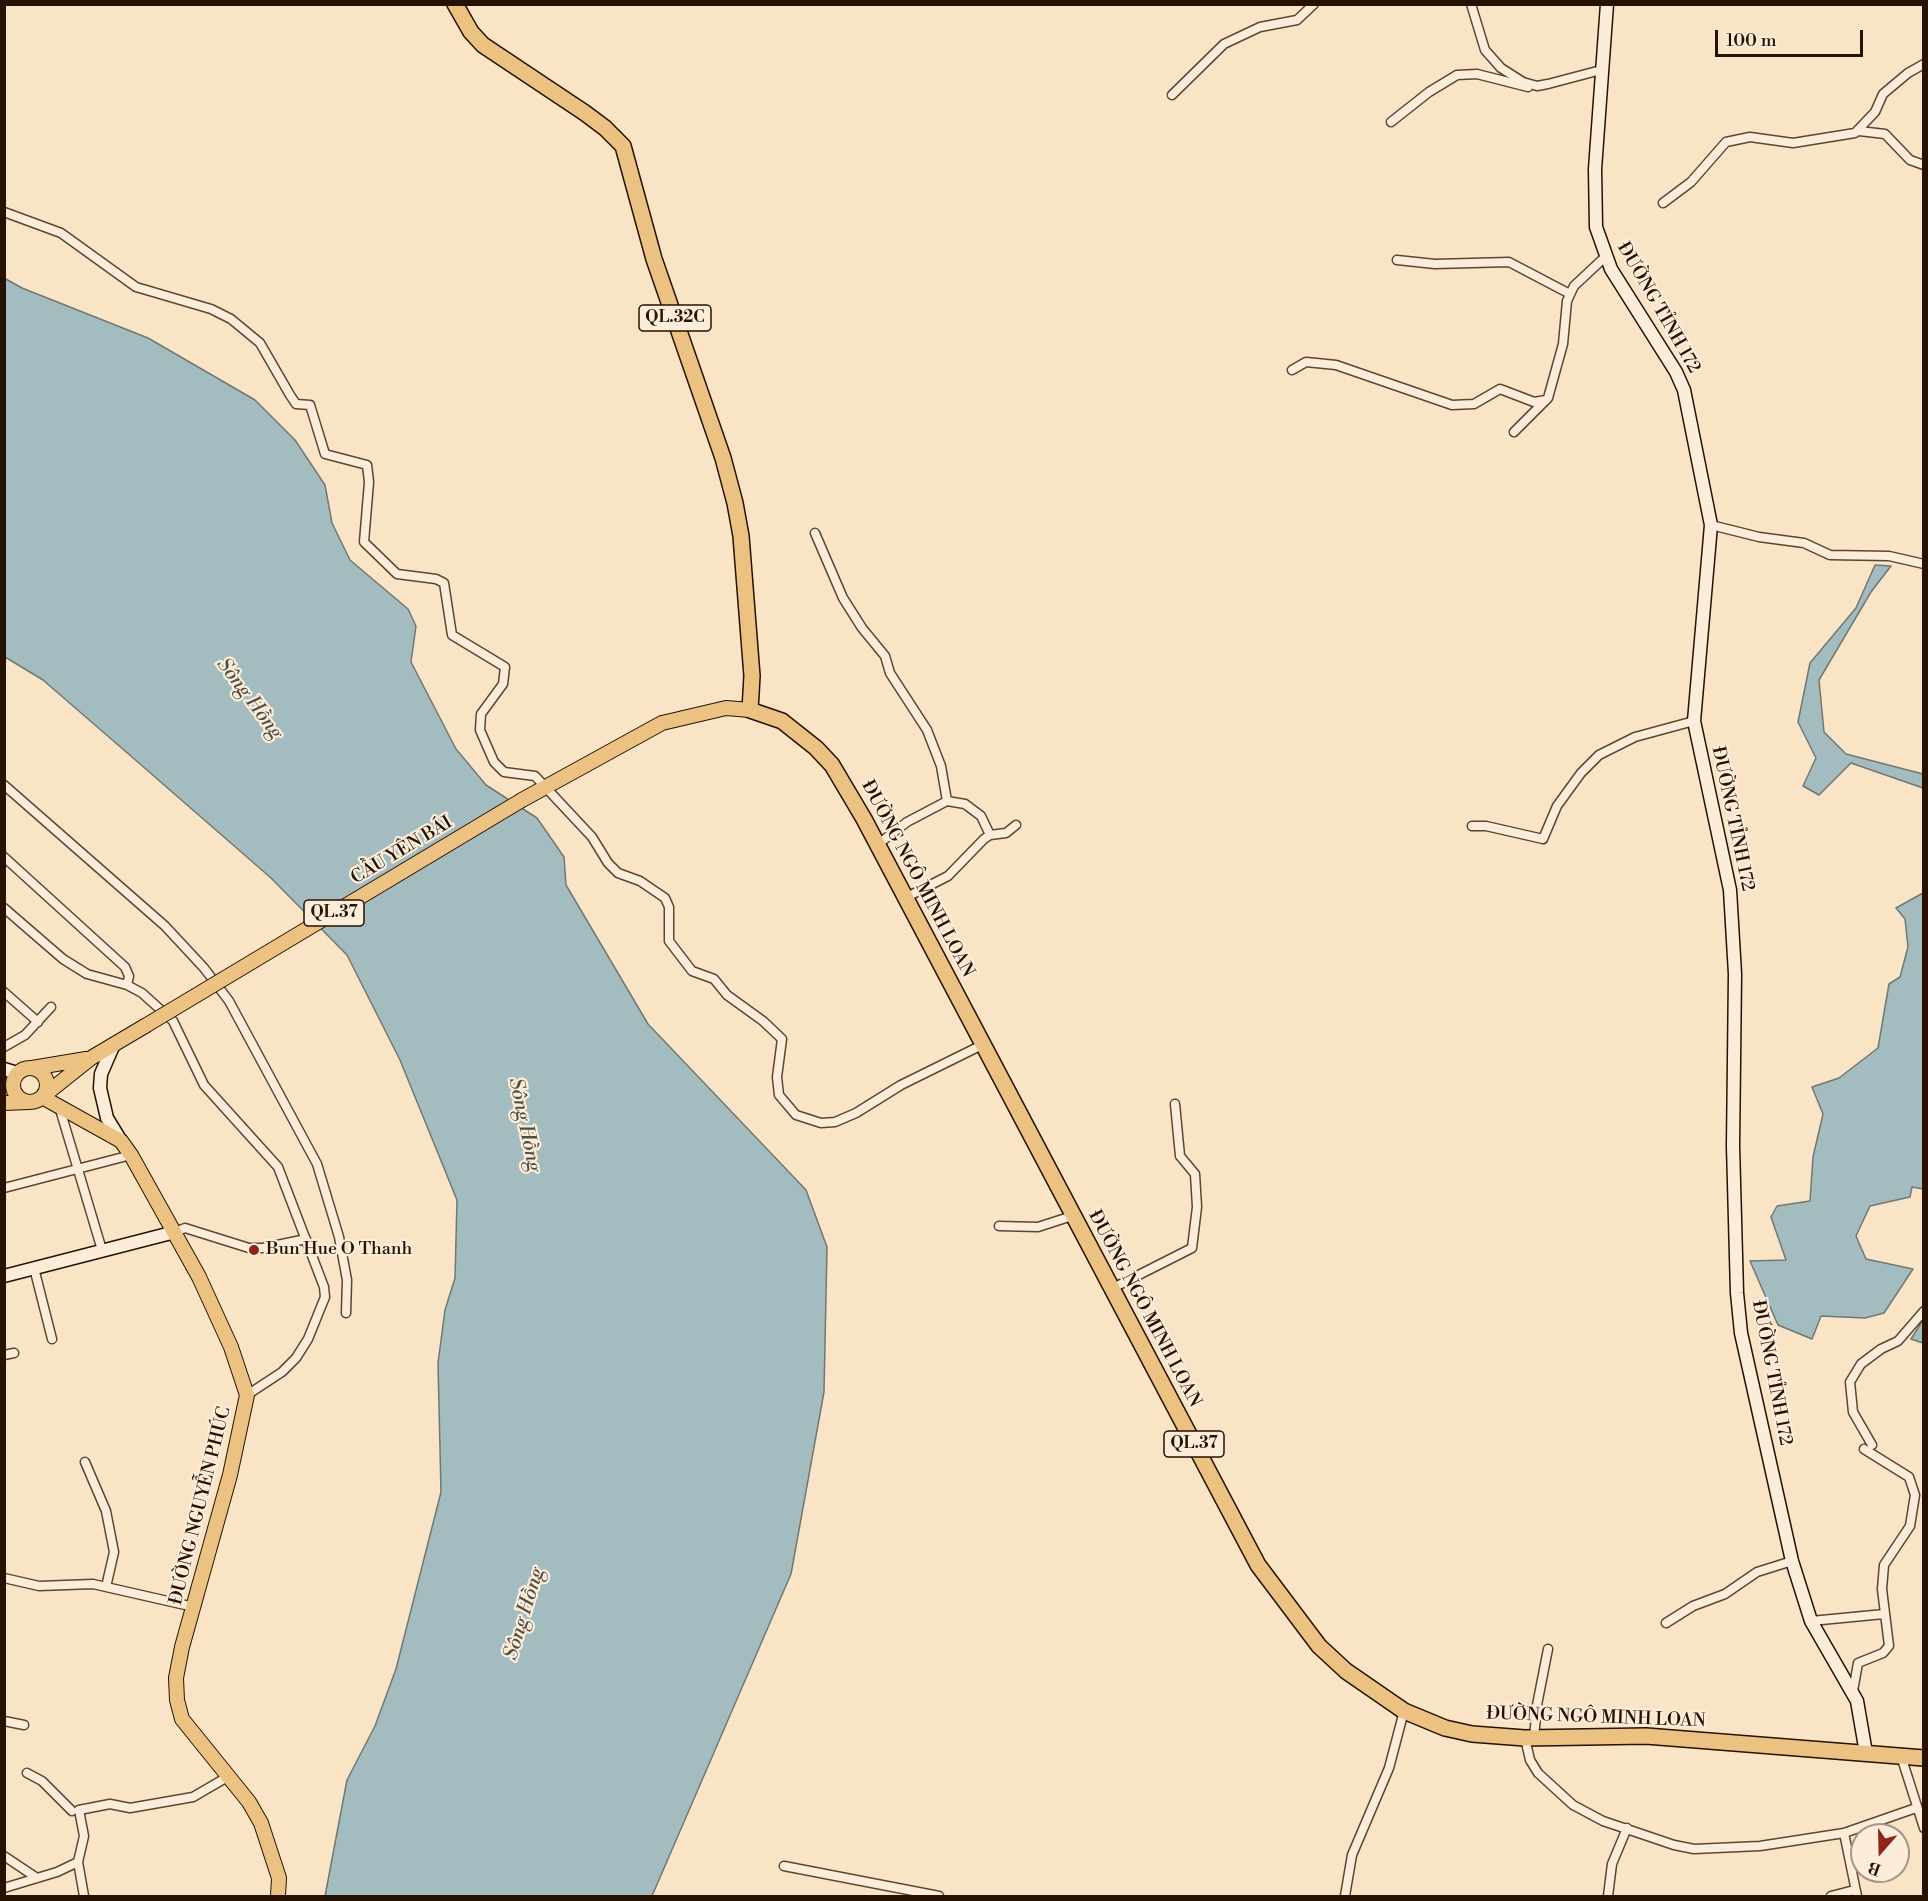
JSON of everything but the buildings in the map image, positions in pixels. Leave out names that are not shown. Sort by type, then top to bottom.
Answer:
[{"type":"highway","name":"QL.32C","points":[[455,4],[471,32],[483,45],[585,113],[623,146],[654,259],[723,458],[735,503],[741,536],[752,676],[750,710]]},
{"type":"highway","name":"ĐƯỜNG NGÔ MINH LOAN","points":[[750,710],[782,721],[832,765],[984,1044],[1072,1216],[1258,1565],[1288,1608],[1319,1646],[1346,1671],[1404,1711],[1445,1728],[1472,1734],[1530,1738],[1646,1736],[1923,1758]]},
{"type":"main road","name":"ĐƯỜNG TỈNH 172","points":[[1607,4],[1601,70],[1594,212],[1605,256],[1676,372],[1684,390],[1711,525],[1694,721],[1730,890],[1735,974],[1733,1146],[1737,1293],[1741,1333],[1792,1561],[1811,1621],[1853,1691],[1860,1709],[1866,1753]]},
{"type":"main road","name":"ĐƯỜNG NGÔ MINH LOAN","points":[[522,800],[662,723],[700,712],[726,708],[750,710]]},
{"type":"main road","name":"CẦU YÊN BÁI","points":[[114,1044],[522,800]]},
{"type":"main road","name":"QL.37","points":[[91,1058],[114,1044]]},
{"type":"main road","points":[[114,1044],[101,1074],[100,1088],[107,1118],[121,1141]]},
{"type":"main road","points":[[35,1099],[15,1094],[9,1074],[91,1058]]},
{"type":"main road","points":[[4,1103],[35,1099],[91,1058]]},
{"type":"main road","points":[[32,1068],[42,1072],[47,1082],[35,1099]]},
{"type":"main road","name":"ĐƯỜNG NGUYỄN PHÚC","points":[[35,1099],[59,1106],[121,1141],[175,1232],[231,1347],[248,1395],[230,1475],[176,1678],[177,1700],[182,1719],[249,1802],[261,1823],[279,1878],[278,1896]]},
{"type":"main road","points":[[4,1276],[175,1232]]},
{"type":"street","points":[[1172,95],[1224,44],[1260,27],[1297,20],[1314,4]]},
{"type":"street","points":[[1471,4],[1479,38],[1492,60],[1515,78],[1538,86]]},
{"type":"street","points":[[1859,131],[1875,112],[1884,94],[1908,73],[1923,64]]},
{"type":"street","points":[[1391,122],[1429,92],[1457,75],[1478,74],[1524,88],[1601,70]]},
{"type":"street","points":[[1663,203],[1691,182],[1726,142],[1750,137],[1793,143],[1820,141],[1859,131],[1885,134],[1910,160],[1923,165]]},
{"type":"street","points":[[4,212],[61,233],[136,287],[211,309],[231,319],[260,343],[296,404],[310,405],[325,454],[367,465],[369,482],[364,542],[397,573],[436,579],[444,583],[452,635],[505,667],[503,684],[481,714],[480,730],[494,762],[504,772],[535,776],[592,837],[608,863],[618,873],[640,881],[665,898],[669,907],[669,941],[692,971],[714,979],[728,995],[763,1021],[782,1039],[777,1077],[779,1095],[796,1115],[821,1123],[835,1122],[856,1113],[901,1085],[984,1044]]},
{"type":"street","points":[[1514,432],[1546,400],[1557,369],[1570,294],[1579,280],[1605,256]]},
{"type":"street","points":[[1397,260],[1435,264],[1509,262],[1570,294]]},
{"type":"street","points":[[1292,370],[1306,362],[1336,365],[1452,405],[1474,404],[1500,389],[1534,402],[1546,400]]},
{"type":"street","points":[[1711,525],[1753,536],[1804,543],[1830,555],[1889,556],[1923,564]]},
{"type":"street","points":[[815,532],[839,592],[862,628],[885,656],[890,673],[927,730],[941,766],[947,801]]},
{"type":"street","points":[[1472,826],[1486,826],[1543,839],[1557,806],[1581,773],[1599,755],[1635,737],[1694,721]]},
{"type":"street","points":[[5,788],[165,926],[204,968],[229,1001],[317,1164],[339,1237],[347,1280],[346,1313]]},
{"type":"street","points":[[877,845],[907,822],[947,801],[965,804],[981,816],[990,835]]},
{"type":"street","points":[[905,898],[948,876],[990,835],[1006,833],[1016,825]]},
{"type":"street","points":[[4,857],[124,967],[129,976],[127,985]]},
{"type":"street","points":[[4,908],[63,959],[87,974],[127,985],[142,993],[173,1021],[204,1085],[278,1167],[324,1287],[323,1307],[296,1358],[282,1372],[248,1395]]},
{"type":"street","points":[[4,992],[38,1022]]},
{"type":"street","points":[[4,1047],[25,1035],[51,1007]]},
{"type":"street","points":[[1111,1289],[1192,1248],[1197,1207],[1196,1174],[1180,1156],[1175,1104]]},
{"type":"street","points":[[59,1106],[102,1250]]},
{"type":"street","points":[[4,1188],[131,1155]]},
{"type":"street","points":[[999,1226],[1038,1227],[1072,1216]]},
{"type":"street","points":[[175,1232],[184,1228],[249,1248],[263,1248],[306,1239]]},
{"type":"street","points":[[34,1268],[52,1339]]},
{"type":"street","points":[[1853,1691],[1858,1663],[1883,1653],[1889,1646],[1881,1579],[1884,1565],[1911,1522],[1915,1488],[1909,1477],[1868,1447],[1853,1412],[1850,1382],[1861,1364],[1881,1349],[1898,1341],[1923,1311]]},
{"type":"street","points":[[85,1462],[105,1511],[114,1552],[106,1587]]},
{"type":"street","points":[[1666,1623],[1693,1605],[1725,1594],[1757,1572],[1792,1561]]},
{"type":"street","points":[[5,1577],[39,1586],[93,1584],[194,1607]]},
{"type":"street","points":[[1811,1621],[1884,1614]]},
{"type":"street","points":[[1548,1649],[1530,1738],[1530,1760],[1538,1773],[1553,1788],[1573,1805],[1594,1817],[1674,1845],[1709,1850],[1844,1833],[1916,1808]]},
{"type":"street","points":[[1345,1896],[1352,1855],[1389,1768],[1404,1711]]},
{"type":"street","points":[[4,1721],[24,1725]]},
{"type":"street","points":[[1901,1756],[1923,1828]]},
{"type":"street","points":[[27,1773],[42,1781],[72,1811]]},
{"type":"street","points":[[84,1896],[78,1862],[84,1836],[79,1810],[110,1803],[130,1808],[192,1797],[229,1776]]},
{"type":"street","points":[[1608,1896],[1612,1864],[1627,1828]]},
{"type":"street","points":[[1831,1896],[1856,1893],[1844,1833]]},
{"type":"street","points":[[4,1856],[37,1878]]},
{"type":"street","points":[[4,1888],[78,1862]]},
{"type":"street","points":[[784,1866],[939,1896]]},
{"type":"water","name":"Sông Hồng","points":[[4,278],[22,288],[148,338],[255,400],[295,440],[325,485],[332,523],[350,560],[408,609],[416,626],[411,662],[456,749],[486,785],[537,818],[564,857],[566,885],[648,1024],[806,1190],[827,1247],[824,1392],[791,1574],[652,1896],[325,1896],[347,1780],[375,1726],[396,1669],[441,1492],[438,1363],[445,1310],[455,1278],[457,1200],[400,1060],[347,955],[271,878],[43,680],[5,657]]},
{"type":"water","points":[[1875,565],[1891,566],[1871,592],[1819,680],[1824,732],[1846,754],[1923,774],[1923,788],[1851,763],[1819,795],[1803,786],[1816,758],[1798,722],[1810,663],[1856,608]]},
{"type":"water","points":[[1923,893],[1923,1189],[1912,1187],[1910,1197],[1870,1206],[1856,1236],[1866,1259],[1913,1269],[1884,1313],[1865,1318],[1821,1316],[1812,1339],[1778,1325],[1750,1261],[1786,1260],[1771,1217],[1777,1206],[1810,1201],[1813,1157],[1823,1114],[1812,1087],[1839,1078],[1878,1048],[1889,984],[1900,977],[1908,947],[1905,919],[1896,908]]},
{"type":"water","points":[[1923,1320],[1923,1343],[1911,1339]]},
{"type":"place","name":"Bun Hue O Thanh","points":[[254,1250]]}]
